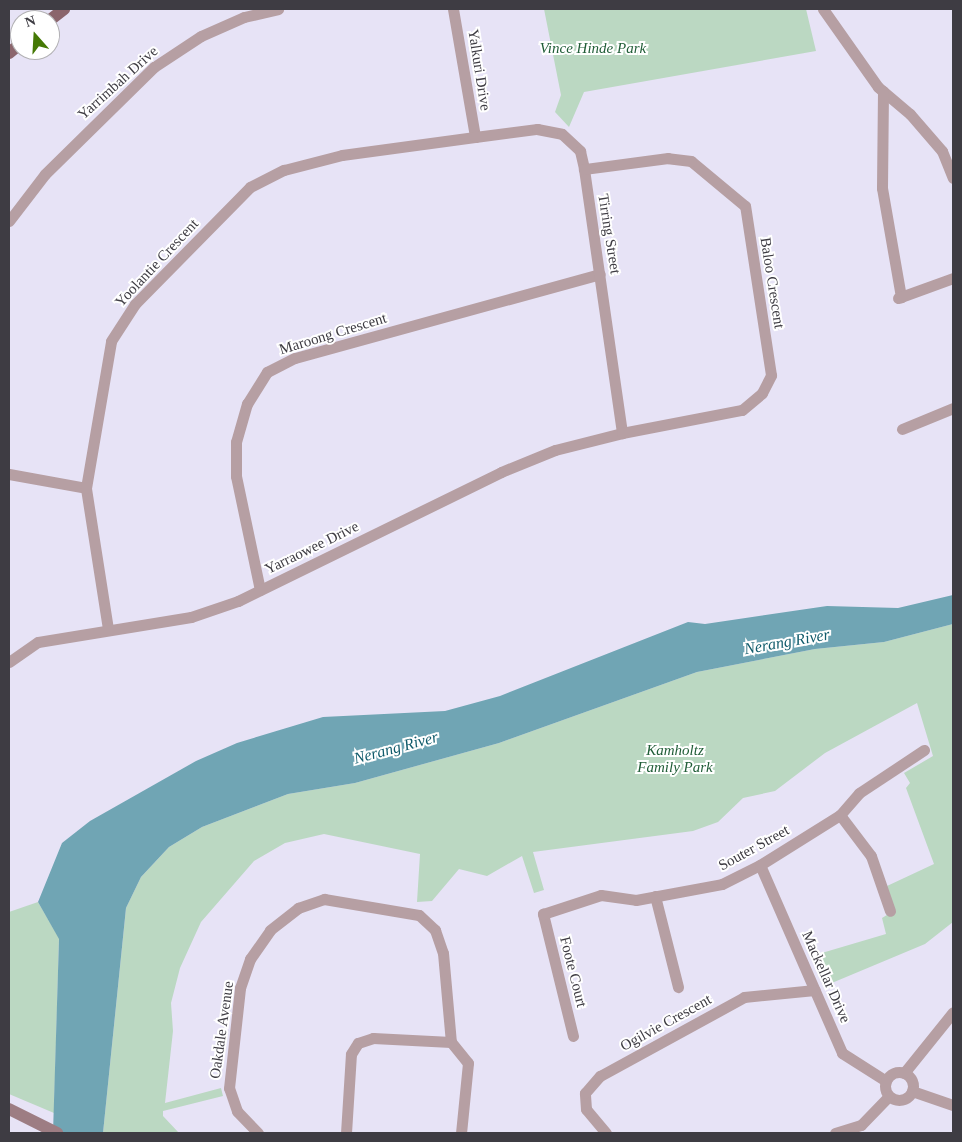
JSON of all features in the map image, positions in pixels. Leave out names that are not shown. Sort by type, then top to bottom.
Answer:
[{"type":"main road","points":[[9,1109],[57,1133]]},
{"type":"street","name":"Yarrimbah Drive","points":[[9,221],[45,174],[154,67],[201,36],[244,17],[278,9]]},
{"type":"street","name":"Yalkuri Drive","points":[[454,9],[475,137]]},
{"type":"street","points":[[823,9],[883,91],[910,114],[942,151],[953,178]]},
{"type":"street","points":[[883,91],[882,188],[900,297],[953,278]]},
{"type":"street","name":"Tirring Street","points":[[475,137],[537,129],[559,132],[580,151],[600,274],[622,433]]},
{"type":"street","name":"Yoolantie Crescent","points":[[108,629],[86,488],[111,341],[135,304],[250,187],[284,170],[342,155],[475,137]]},
{"type":"street","name":"Baloo Crescent","points":[[584,169],[668,158],[691,162],[745,206],[771,375],[762,393],[742,410],[622,433]]},
{"type":"street","name":"Maroong Crescent","points":[[260,590],[236,476],[236,442],[247,404],[267,372],[295,358],[600,274]]},
{"type":"street","points":[[902,429],[953,408]]},
{"type":"street","name":"Yarraowee Drive","points":[[9,662],[38,642],[108,629],[191,617],[260,590],[501,472],[555,450],[622,433]]},
{"type":"street","points":[[9,474],[86,488]]},
{"type":"street","name":"Souter Street","points":[[543,914],[601,896],[636,900],[722,884],[760,865],[840,815],[859,793],[924,750]]},
{"type":"street","points":[[840,815],[871,856],[890,911]]},
{"type":"street","name":"Mackellar Drive","points":[[760,865],[842,1053],[886,1081]]},
{"type":"street","points":[[655,896],[678,987]]},
{"type":"street","name":"Oakdale Avenue","points":[[258,1133],[237,1111],[229,1088],[240,988],[250,959],[270,930],[298,908],[324,899],[418,915],[435,930],[443,953],[451,1042]]},
{"type":"street","name":"Foote Court","points":[[543,914],[573,1036]]},
{"type":"street","name":"Ogilvie Crescent","points":[[606,1133],[586,1109],[586,1093],[600,1076],[744,997],[815,990]]},
{"type":"street","points":[[904,1073],[953,1012]]},
{"type":"street","points":[[346,1133],[351,1054],[358,1043],[373,1038],[451,1042],[468,1063],[461,1133]]},
{"type":"street","points":[[889,1096],[886,1081],[894,1073],[904,1073],[911,1079],[912,1091]]},
{"type":"street","points":[[889,1096],[902,1100],[912,1091]]},
{"type":"street","points":[[912,1091],[953,1105]]},
{"type":"street","points":[[835,1133],[861,1125],[889,1096]]},
{"type":"green space","name":"Vince Hinde Park","points":[[544,9],[806,9],[816,51],[584,92],[569,127],[555,112],[561,95]]},
{"type":"green space","name":"Kamholtz Family Park","points":[[953,624],[953,922],[925,944],[827,985],[815,955],[886,934],[882,918],[895,910],[887,886],[934,864],[906,788],[910,783],[904,773],[933,756],[917,703],[825,753],[775,791],[743,798],[718,822],[693,831],[533,852],[544,890],[534,893],[522,856],[487,876],[459,869],[432,901],[417,902],[420,854],[324,834],[285,843],[254,861],[201,922],[180,968],[171,1003],[173,1031],[165,1103],[221,1088],[223,1096],[163,1111],[163,1116],[179,1133],[103,1133],[126,908],[141,877],[169,847],[202,827],[288,794],[355,783],[499,743],[697,672],[815,649],[884,642]]},
{"type":"green space","points":[[38,902],[59,938],[54,1113],[9,1094],[9,912]]},
{"type":"water","name":"Nerang River","points":[[953,595],[953,624],[884,642],[815,649],[697,672],[499,743],[355,783],[288,794],[202,827],[169,847],[141,877],[126,908],[103,1133],[53,1133],[59,939],[38,902],[62,843],[90,821],[196,761],[237,743],[323,717],[445,711],[500,696],[688,622],[705,624],[827,606],[898,608]]}]
